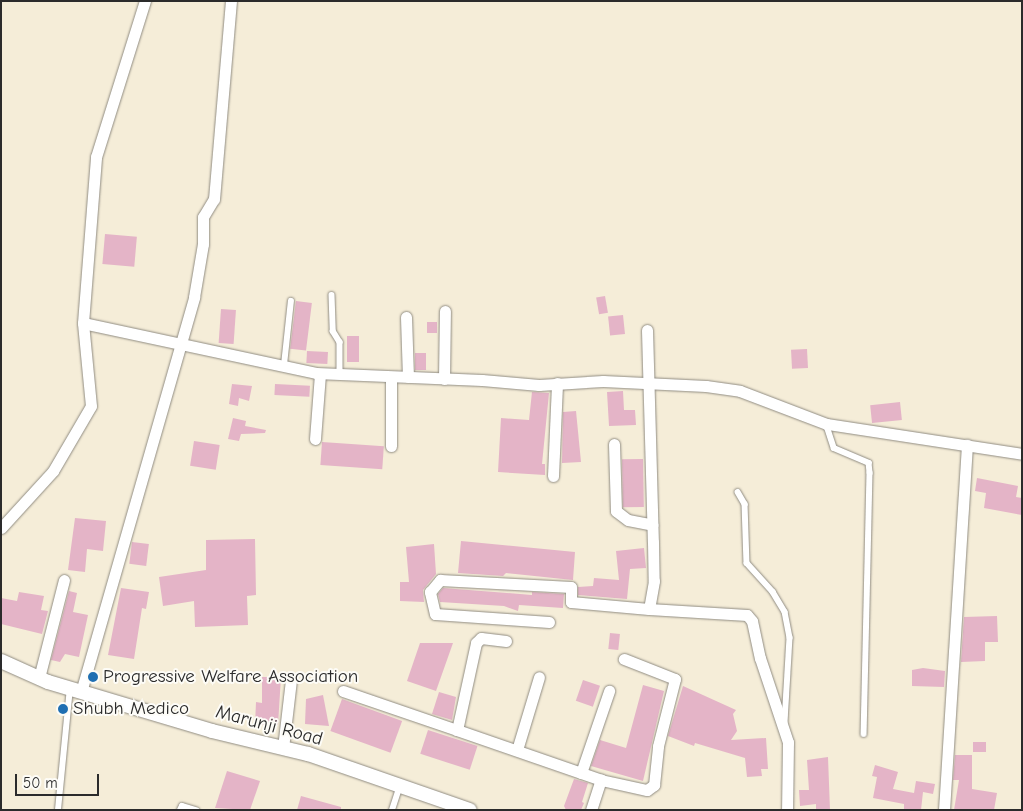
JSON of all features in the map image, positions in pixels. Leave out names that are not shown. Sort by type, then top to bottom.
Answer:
[{"type":"street","points":[[1,528],[53,471],[91,406],[83,323],[96,157],[145,1]]},
{"type":"street","points":[[75,690],[178,341],[194,297],[203,244],[203,217],[214,199],[231,1]]},
{"type":"street","points":[[444,378],[445,311]]},
{"type":"street","points":[[406,317],[408,378]]},
{"type":"street","points":[[83,323],[178,341],[320,374],[444,378],[539,385],[557,383],[650,382],[740,391],[826,423],[1022,454]]},
{"type":"street","points":[[647,330],[650,382],[654,581],[649,609]]},
{"type":"street","points":[[315,439],[320,374]]},
{"type":"street","points":[[391,377],[391,446]]},
{"type":"street","points":[[553,476],[557,383]]},
{"type":"street","points":[[614,444],[616,511],[628,520],[653,524]]},
{"type":"street","points":[[944,810],[967,445]]},
{"type":"street","points":[[39,678],[64,580]]},
{"type":"street","points":[[549,622],[435,614],[430,592],[440,580],[571,587],[571,602],[747,615],[752,621],[760,658],[788,742],[787,810]]},
{"type":"street","points":[[457,730],[476,643],[481,638],[506,641]]},
{"type":"street","points":[[344,691],[601,780],[651,789],[658,746],[675,679],[624,659]]},
{"type":"street","name":"Marunji Road","points":[[1,661],[39,678],[75,690],[212,731],[283,748],[470,810]]},
{"type":"street","points":[[517,750],[539,677]]},
{"type":"street","points":[[283,748],[290,680]]},
{"type":"street","points":[[581,773],[609,691]]},
{"type":"street","points":[[591,810],[601,780]]},
{"type":"lane","points":[[332,295],[332,331],[340,342],[340,375]]},
{"type":"lane","points":[[284,365],[291,301]]},
{"type":"lane","points":[[826,423],[834,448],[869,463],[864,734]]},
{"type":"lane","points":[[738,492],[745,504],[747,563],[773,592],[785,612],[790,638],[785,729]]},
{"type":"lane","points":[[58,810],[75,690]]},
{"type":"lane","points":[[392,810],[400,786]]},
{"type":"lane","points":[[180,810],[182,806],[196,810]]},
{"type":"building","points":[[105,234],[137,237],[134,267],[102,264]]},
{"type":"building","points":[[605,296],[608,313],[599,314],[596,298]]},
{"type":"building","points":[[296,301],[312,303],[306,351],[290,349]]},
{"type":"building","points":[[221,309],[236,310],[234,344],[219,343]]},
{"type":"building","points":[[623,315],[625,334],[610,335],[608,317]]},
{"type":"building","points":[[427,322],[437,322],[437,333],[427,333]]},
{"type":"building","points":[[347,336],[359,336],[359,362],[347,362]]},
{"type":"building","points":[[807,349],[808,368],[792,369],[791,350]]},
{"type":"building","points":[[307,351],[328,352],[327,364],[306,363]]},
{"type":"building","points":[[415,353],[426,353],[426,370],[415,370]]},
{"type":"building","points":[[232,384],[252,386],[249,401],[239,398],[238,406],[229,404]]},
{"type":"building","points":[[275,384],[310,386],[309,397],[274,395]]},
{"type":"building","points":[[623,391],[624,410],[635,410],[636,425],[609,426],[607,392]]},
{"type":"building","points":[[532,392],[549,393],[542,464],[545,464],[545,475],[498,472],[501,418],[529,420]]},
{"type":"building","points":[[900,402],[902,420],[872,423],[870,405]]},
{"type":"building","points":[[576,411],[581,462],[562,463],[563,412]]},
{"type":"building","points":[[233,418],[246,421],[245,426],[266,430],[265,433],[241,434],[239,441],[228,439]]},
{"type":"building","points":[[194,441],[220,445],[216,470],[190,466]]},
{"type":"building","points":[[322,442],[384,446],[382,469],[320,465]]},
{"type":"building","points":[[622,459],[643,459],[644,507],[623,507]]},
{"type":"building","points":[[977,478],[1018,486],[1016,497],[1022,498],[1022,515],[984,508],[986,493],[975,491]]},
{"type":"building","points":[[75,518],[106,521],[103,551],[87,549],[85,572],[68,570]]},
{"type":"building","points":[[255,539],[256,595],[247,596],[248,625],[195,627],[194,601],[163,606],[159,577],[206,570],[206,540]]},
{"type":"building","points":[[461,541],[575,552],[573,580],[506,573],[503,576],[458,573]]},
{"type":"building","points":[[132,542],[149,544],[146,566],[129,564]]},
{"type":"building","points":[[434,544],[436,574],[423,590],[424,602],[400,601],[400,582],[409,582],[406,547]]},
{"type":"building","points":[[644,548],[646,568],[630,569],[627,599],[578,595],[578,587],[593,586],[594,578],[619,580],[616,551]]},
{"type":"building","points":[[121,588],[149,592],[146,609],[142,608],[134,659],[108,655]]},
{"type":"building","points":[[443,588],[532,595],[532,592],[564,594],[563,608],[519,605],[518,611],[504,606],[440,602],[438,594]]},
{"type":"building","points":[[69,591],[77,593],[73,612],[88,615],[79,657],[65,654],[60,662],[51,660]]},
{"type":"building","points":[[19,592],[44,596],[41,610],[48,611],[42,634],[1,624],[1,598],[17,601]]},
{"type":"building","points":[[997,616],[998,642],[985,642],[985,661],[961,662],[964,617]]},
{"type":"building","points":[[610,633],[620,634],[618,650],[608,649]]},
{"type":"building","points":[[420,643],[453,643],[436,691],[407,681]]},
{"type":"building","points":[[923,668],[945,671],[944,687],[912,686],[912,670]]},
{"type":"building","points":[[262,677],[281,677],[278,725],[255,725],[256,702],[262,703]]},
{"type":"building","points":[[583,680],[600,686],[593,707],[576,701]]},
{"type":"building","points":[[643,685],[664,691],[643,781],[591,766],[600,740],[626,748]]},
{"type":"building","points":[[683,686],[736,710],[733,714],[737,731],[731,740],[766,738],[768,769],[761,769],[762,776],[747,777],[745,758],[695,743],[694,746],[668,736]]},
{"type":"building","points":[[439,692],[456,697],[452,720],[432,714]]},
{"type":"building","points":[[323,695],[329,726],[305,724],[306,699]]},
{"type":"building","points":[[342,699],[402,721],[391,753],[330,731]]},
{"type":"building","points":[[428,730],[477,746],[470,770],[420,754]]},
{"type":"building","points":[[973,742],[986,742],[986,752],[973,752]]},
{"type":"building","points":[[955,755],[972,755],[972,789],[997,793],[994,810],[954,810],[959,780],[953,780]]},
{"type":"building","points":[[828,757],[830,810],[816,810],[816,804],[800,806],[799,790],[809,790],[807,760]]},
{"type":"building","points":[[875,765],[898,772],[893,789],[914,793],[916,781],[935,784],[933,794],[923,792],[921,810],[904,810],[904,804],[873,798],[877,777],[872,776]]},
{"type":"building","points":[[227,771],[260,781],[250,810],[215,808]]},
{"type":"building","points":[[574,779],[588,783],[582,802],[584,803],[581,810],[566,810],[564,806]]},
{"type":"building","points":[[301,796],[341,807],[341,810],[297,810]]},
{"type":"place","name":"Progressive Welfare Association","points":[[93,677]]},
{"type":"place","name":"Shubh Medico","points":[[63,709]]}]
